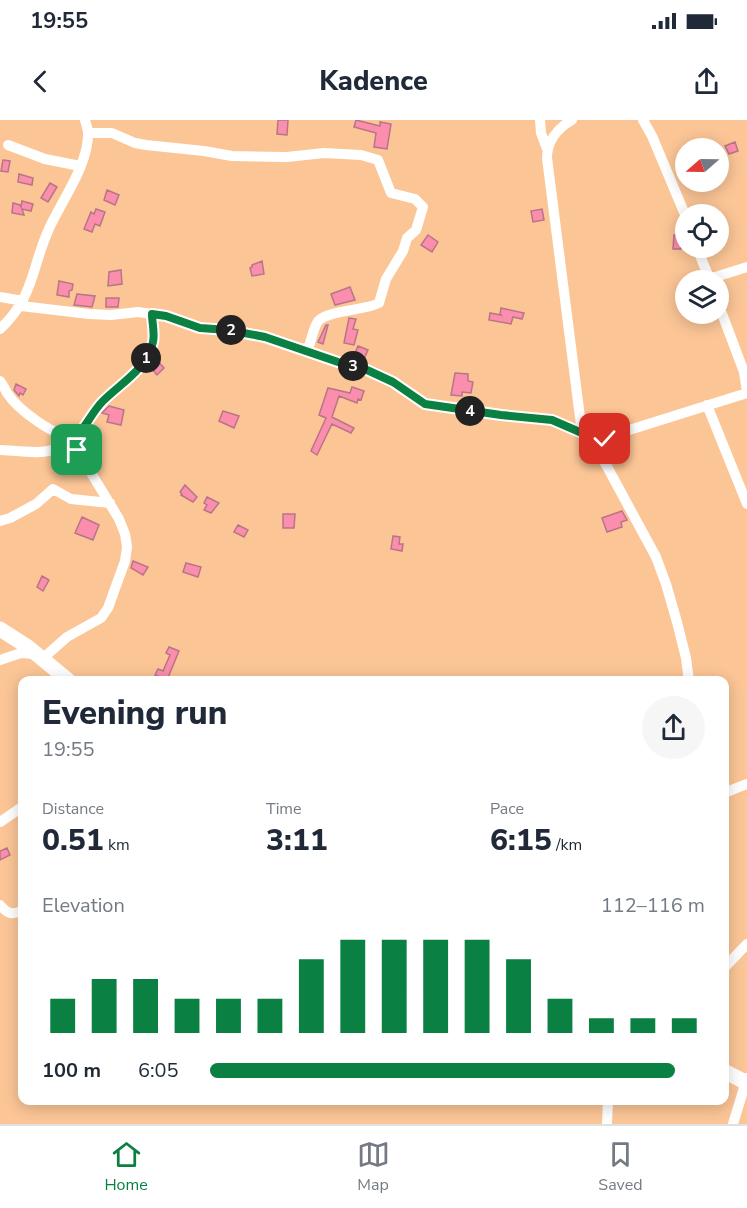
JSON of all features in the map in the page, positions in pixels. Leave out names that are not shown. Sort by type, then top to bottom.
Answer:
[{"type":"street","points":[[0,329],[22,303],[34,279],[48,232],[80,166],[88,133],[85,120]]},
{"type":"street","points":[[540,120],[541,134],[547,149],[582,433]]},
{"type":"street","points":[[547,149],[555,134],[572,120]]},
{"type":"street","points":[[643,120],[681,204]]},
{"type":"street","points":[[88,133],[112,133],[135,143],[232,156],[286,157],[324,153],[361,155],[378,160],[391,193],[415,199],[423,207],[416,230],[407,238],[403,251],[389,272],[379,303],[371,308],[325,316],[317,321],[309,346],[302,350]]},
{"type":"street","points":[[8,145],[45,159],[80,166]]},
{"type":"street","points":[[729,273],[747,267]]},
{"type":"street","points":[[0,297],[89,314],[111,315],[138,312],[166,316],[200,328],[228,330],[265,337],[367,370],[393,382],[425,404],[552,420],[582,433],[591,442],[631,507],[656,557],[677,622],[688,676]]},
{"type":"street","points":[[0,381],[8,394],[28,413],[65,436],[75,438],[102,402],[132,377],[144,361],[153,343],[152,314]]},
{"type":"street","points":[[591,442],[747,392],[744,372],[726,324]]},
{"type":"street","points":[[707,405],[747,504]]},
{"type":"street","points":[[0,450],[49,451],[56,447],[65,436]]},
{"type":"street","points":[[0,660],[21,653],[39,657],[101,618],[108,608],[125,561],[127,547],[125,534],[110,503],[65,436]]},
{"type":"street","points":[[0,521],[36,504],[53,489],[71,499],[110,503]]},
{"type":"street","points":[[0,629],[63,676]]},
{"type":"street","points":[[729,792],[747,784]]},
{"type":"street","points":[[0,822],[18,810]]},
{"type":"street","points":[[0,905],[8,914],[18,913]]},
{"type":"street","points":[[729,963],[747,944]]},
{"type":"street","points":[[729,1073],[746,1081],[733,1124]]},
{"type":"street","points":[[607,1124],[608,1105]]},
{"type":"building","points":[[278,120],[288,120],[287,135],[277,134]]},
{"type":"building","points":[[356,120],[380,126],[380,122],[391,124],[387,149],[374,147],[376,133],[354,127]]},
{"type":"building","points":[[735,142],[738,151],[729,154],[729,144]]},
{"type":"building","points":[[3,160],[10,161],[8,172],[1,171]]},
{"type":"building","points":[[19,174],[33,178],[32,185],[18,182]]},
{"type":"building","points":[[50,183],[57,187],[48,202],[41,198]]},
{"type":"building","points":[[107,190],[119,195],[115,205],[104,200]]},
{"type":"building","points":[[22,201],[33,204],[31,211],[22,209],[24,215],[12,213],[13,203],[21,207]]},
{"type":"building","points":[[96,209],[105,212],[100,226],[95,224],[92,232],[84,229],[91,212],[94,214]]},
{"type":"building","points":[[542,209],[544,220],[533,222],[531,211]]},
{"type":"building","points":[[428,235],[438,242],[432,252],[421,245]]},
{"type":"building","points":[[262,261],[264,274],[252,276],[250,268],[252,265]]},
{"type":"building","points":[[121,270],[122,284],[108,286],[109,272]]},
{"type":"building","points":[[59,281],[73,284],[69,297],[57,295]]},
{"type":"building","points":[[350,287],[355,300],[335,305],[331,294]]},
{"type":"building","points":[[77,294],[95,296],[92,307],[74,305]]},
{"type":"building","points":[[106,298],[119,298],[118,307],[106,307]]},
{"type":"building","points":[[501,308],[524,313],[522,319],[513,317],[511,324],[489,320],[490,313],[501,315]]},
{"type":"building","points":[[349,318],[356,319],[353,329],[358,330],[354,345],[344,343]]},
{"type":"building","points":[[328,325],[323,344],[318,342]]},
{"type":"building","points":[[358,346],[368,350],[363,361],[353,358]]},
{"type":"building","points":[[155,358],[164,368],[157,375],[150,367]]},
{"type":"building","points":[[455,373],[468,374],[468,381],[473,382],[471,393],[462,392],[462,396],[451,395]]},
{"type":"building","points":[[16,384],[26,389],[23,395],[20,393],[19,396],[14,390]]},
{"type":"building","points":[[352,387],[364,391],[361,400],[358,399],[357,403],[339,396],[332,417],[354,428],[351,433],[332,424],[317,455],[311,451],[326,418],[319,415],[328,388],[350,393]]},
{"type":"building","points":[[109,406],[124,410],[121,425],[107,422],[109,415],[102,413]]},
{"type":"building","points":[[223,411],[239,416],[234,428],[219,421]]},
{"type":"building","points":[[185,485],[197,497],[193,502],[181,495],[180,492]]},
{"type":"building","points":[[207,497],[219,503],[211,513],[204,510]]},
{"type":"building","points":[[622,511],[627,520],[621,522],[622,527],[607,532],[602,518]]},
{"type":"building","points":[[283,514],[295,514],[294,528],[283,528]]},
{"type":"building","points":[[82,517],[99,525],[93,540],[75,533]]},
{"type":"building","points":[[238,525],[248,530],[244,537],[234,532]]},
{"type":"building","points":[[393,536],[400,537],[399,544],[403,544],[402,551],[391,549]]},
{"type":"building","points":[[133,561],[148,567],[143,575],[131,568]]},
{"type":"building","points":[[186,563],[201,567],[198,577],[183,572]]},
{"type":"building","points":[[42,576],[49,580],[43,591],[37,587]]},
{"type":"building","points":[[169,647],[179,651],[169,676],[155,675],[158,669],[163,671],[170,655],[166,653]]},
{"type":"building","points":[[7,848],[10,855],[0,860],[0,851]]},
{"type":"route","points":[[77,450],[70,438],[75,438],[80,433],[102,402],[132,377],[144,361],[153,343],[152,314],[166,316],[200,328],[228,330],[265,337],[367,370],[393,382],[425,404],[552,420],[582,433],[591,442],[605,439]]}]
